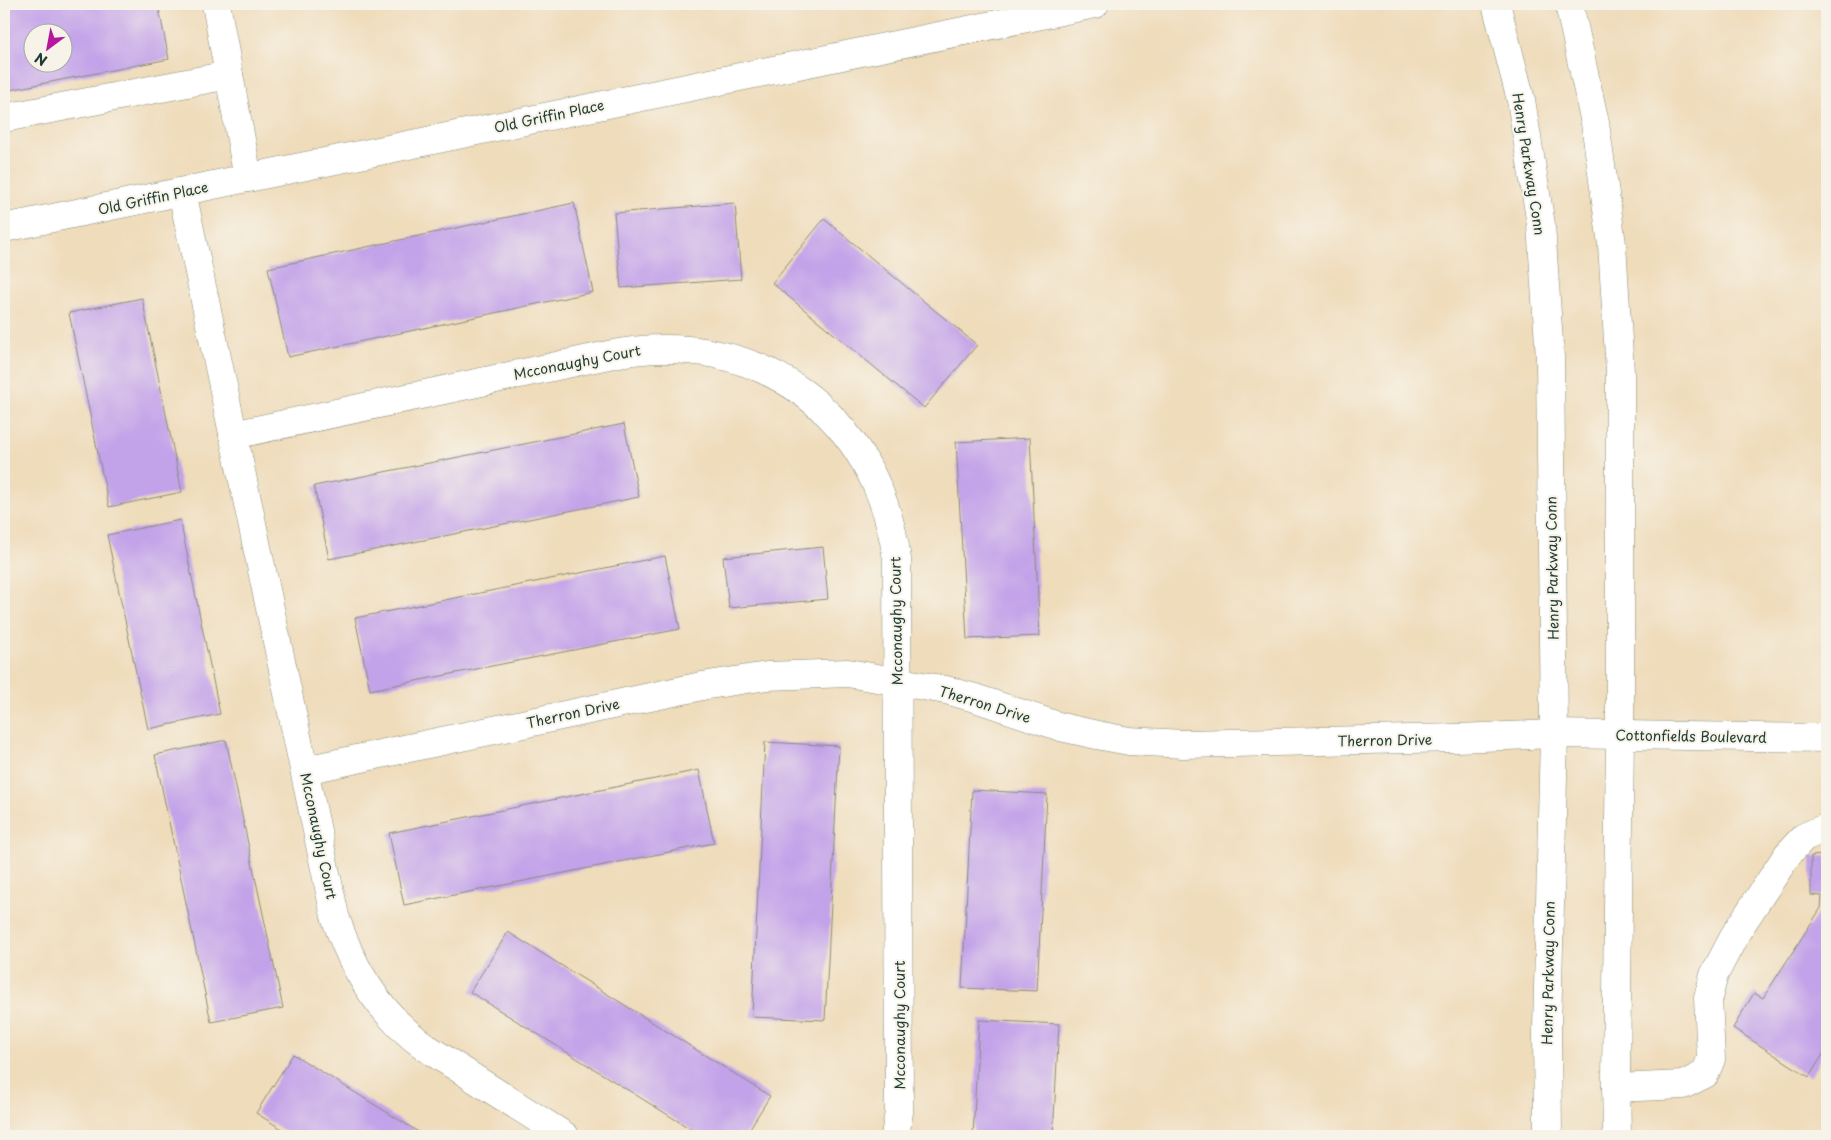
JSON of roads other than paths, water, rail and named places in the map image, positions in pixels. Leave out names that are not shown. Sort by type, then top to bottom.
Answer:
[{"type":"street","points":[[216,4],[248,178]]},
{"type":"street","name":"Old Griffin Place","points":[[4,228],[1095,4]]},
{"type":"street","name":"Henry Parkway Conn","points":[[1496,4],[1521,100],[1541,225],[1550,358],[1554,734],[1547,1030],[1548,1136]]},
{"type":"street","points":[[1569,4],[1595,123],[1612,244],[1620,372],[1617,1136]]},
{"type":"street","points":[[4,118],[229,74]]},
{"type":"street","name":"Mcconaughy Court","points":[[182,192],[335,916],[350,957],[374,997],[395,1021],[426,1048],[565,1136]]},
{"type":"street","name":"Mcconaughy Court","points":[[233,435],[653,348],[690,349],[727,356],[746,362],[782,380],[829,415],[855,446],[874,478],[890,520],[897,559],[899,1112],[895,1136]]},
{"type":"street","name":"Therron Drive","points":[[305,770],[741,679],[792,674],[848,673],[946,690],[1061,727],[1097,735],[1156,743],[1418,739],[1554,734]]},
{"type":"street","name":"Cottonfields Boulevard","points":[[1554,734],[1827,738]]},
{"type":"street","points":[[1616,1088],[1683,1085],[1705,1074],[1711,1059],[1708,998],[1714,975],[1737,931],[1788,854],[1804,836],[1827,829]]}]
